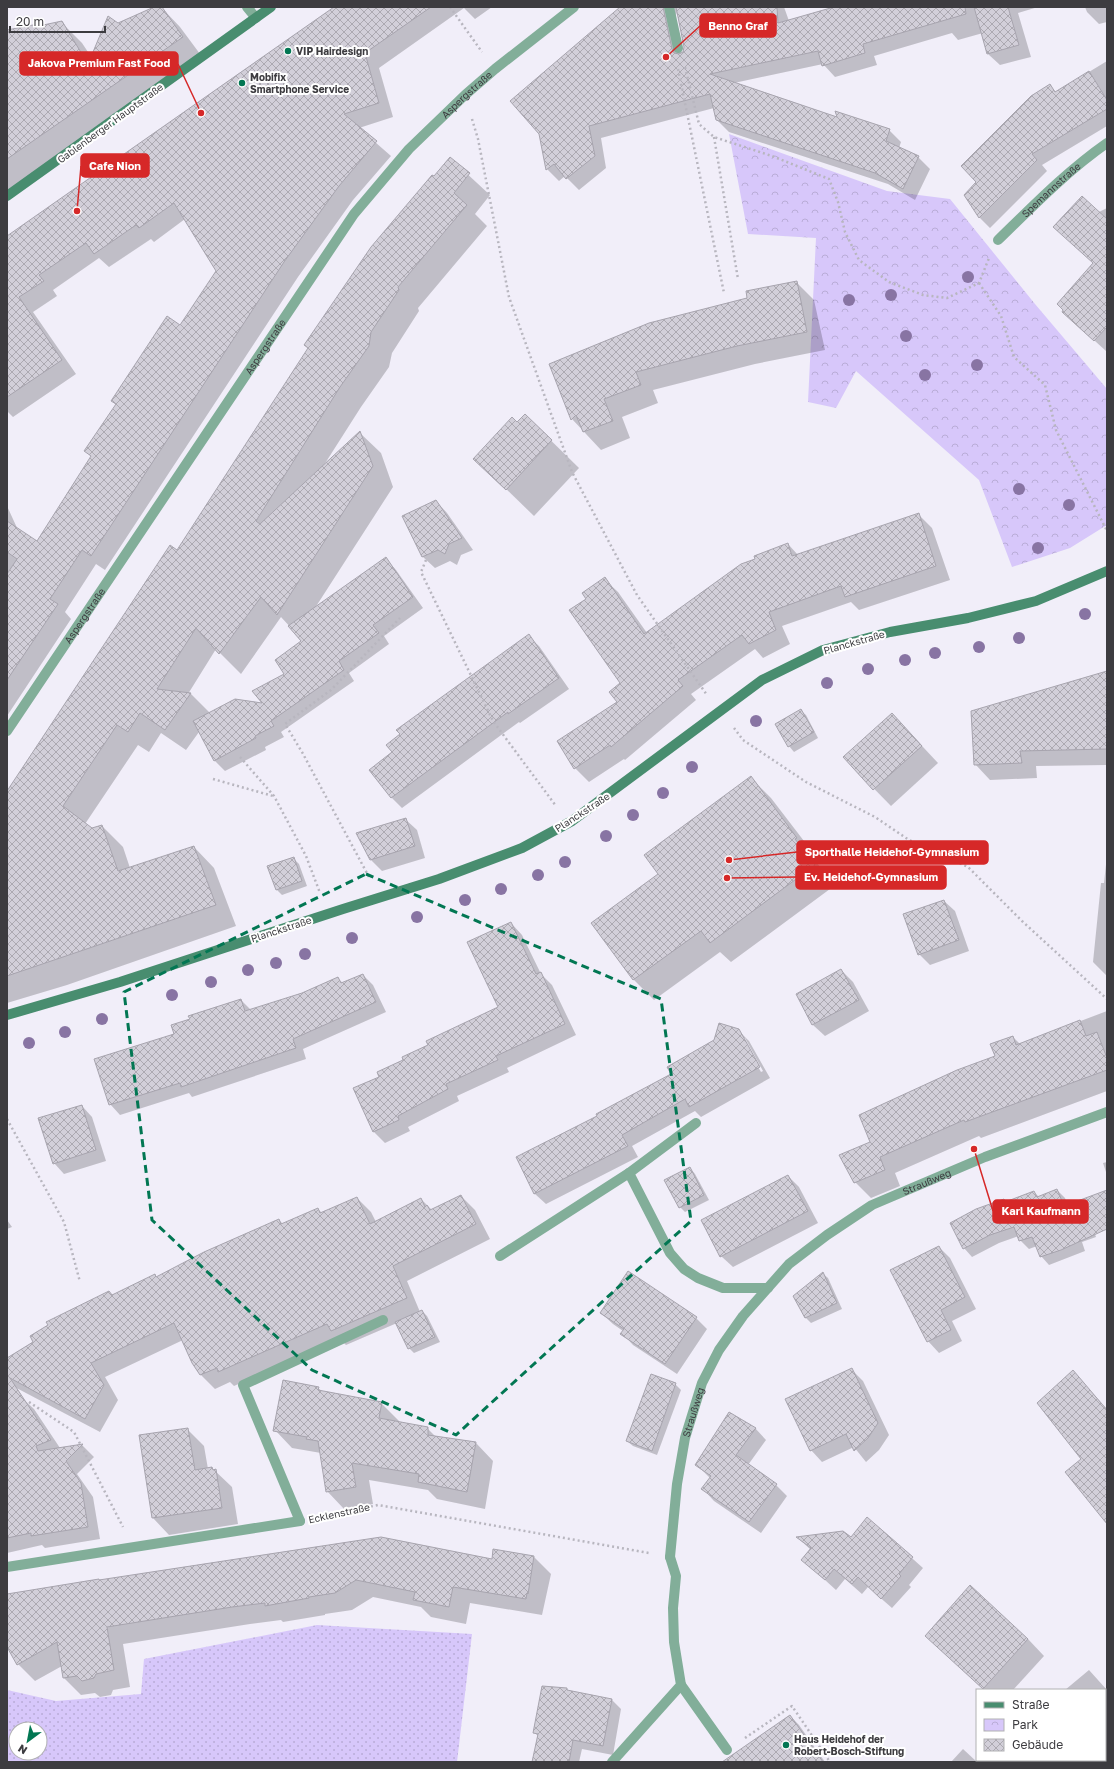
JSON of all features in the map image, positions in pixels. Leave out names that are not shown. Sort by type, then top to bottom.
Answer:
[{"type":"main road","name":"Gablenberger Hauptstraße","points":[[7,196],[271,7]]},
{"type":"main road","name":"Planckstraße","points":[[7,1015],[120,982],[379,897],[439,879],[522,848],[568,823],[646,768],[718,711],[762,680],[823,650],[890,632],[968,618],[1036,601],[1107,571]]},
{"type":"street","points":[[247,7],[256,18]]},
{"type":"street","name":"Aspergstraße","points":[[7,731],[354,214],[408,149],[495,69],[574,7]]},
{"type":"street","points":[[669,7],[678,48]]},
{"type":"street","name":"Spemannstraße","points":[[998,240],[1047,192],[1085,158],[1107,143]]},
{"type":"street","name":"Straußweg","points":[[670,1557],[676,1484],[685,1438],[702,1383],[719,1350],[743,1316],[789,1264],[827,1235],[872,1205],[985,1157],[1107,1112]]},
{"type":"street","points":[[500,1256],[629,1173],[696,1123]]},
{"type":"street","points":[[629,1173],[670,1253],[684,1269],[698,1278],[723,1288],[768,1288]]},
{"type":"street","points":[[300,1521],[243,1385],[383,1320]]},
{"type":"street","name":"Ecklenstraße","points":[[7,1567],[300,1521]]},
{"type":"street","points":[[670,1557],[676,1576],[673,1608],[674,1642],[681,1685],[727,1750]]},
{"type":"street","points":[[612,1762],[681,1685]]},
{"type":"path","points":[[450,7],[495,69]]},
{"type":"path","points":[[684,61],[699,124],[714,138],[772,156],[829,179],[838,202],[845,232],[859,260],[889,282],[923,295],[947,298],[979,283],[998,240]]},
{"type":"path","points":[[685,101],[724,292]]},
{"type":"path","points":[[714,138],[738,279]]},
{"type":"path","points":[[478,139],[509,297],[572,472],[637,595],[718,711],[744,740],[806,782],[875,817],[910,840],[968,867],[1022,921],[1107,999]]},
{"type":"path","points":[[979,283],[1001,316],[1014,358],[1045,385],[1056,430],[1107,531]]},
{"type":"path","points":[[426,560],[421,572],[493,721],[568,823]]},
{"type":"path","points":[[379,897],[302,752],[285,724],[331,690],[400,618]]},
{"type":"path","points":[[240,757],[274,796],[306,856],[327,914]]},
{"type":"path","points":[[213,779],[274,796]]},
{"type":"path","points":[[7,1119],[64,1222],[80,1282]]},
{"type":"path","points":[[29,1402],[74,1432],[133,1547]]},
{"type":"path","name":"Ecklenstraße","points":[[300,1521],[378,1505],[670,1557]]},
{"type":"path","points":[[727,1750],[792,1706],[830,1762]]},
{"type":"highlighted area","points":[[366,874],[661,999],[691,1221],[456,1435],[312,1370],[152,1220],[124,992]]},
{"type":"green space","points":[[729,134],[887,191],[950,199],[1035,304],[1107,389],[1107,525],[1070,548],[1012,567],[979,480],[856,371],[836,408],[808,402],[816,238],[748,234]]},
{"type":"green space","points":[[317,1625],[472,1634],[457,1762],[7,1762],[7,1690],[56,1701],[141,1694],[144,1659]]},
{"type":"building","points":[[154,7],[162,7],[183,37],[7,159],[7,30],[33,25],[34,27],[62,21],[88,64],[108,16],[118,23]]},
{"type":"building","points":[[334,7],[431,7],[365,53],[379,103],[344,114],[377,141],[339,186],[284,262],[91,556],[82,550],[50,599],[58,604],[7,680],[7,574],[17,559],[7,552],[7,521],[37,541],[91,456],[84,451],[116,404],[111,401],[167,316],[180,325],[216,271],[174,203],[139,228],[136,225],[94,254],[86,243],[39,275],[44,281],[19,297],[62,360],[7,397],[7,236]]},
{"type":"building","points":[[620,7],[663,7],[672,49],[674,53],[679,54],[683,52],[684,47],[676,7],[777,7],[778,23],[834,7],[965,7],[966,14],[863,44],[865,53],[822,66],[818,51],[710,74],[837,117],[835,111],[890,129],[886,141],[919,156],[903,189],[875,173],[716,120],[710,94],[589,126],[595,156],[566,179],[554,164],[546,170],[539,134],[510,101]]},
{"type":"building","points":[[974,7],[1008,7],[1019,45],[987,54]]},
{"type":"building","points":[[1089,71],[1107,100],[1107,109],[1032,154],[1037,160],[979,218],[964,195],[976,182],[961,166],[1031,96],[1050,84],[1055,92]]},
{"type":"building","points":[[450,157],[470,173],[454,193],[467,205],[398,287],[399,290],[371,332],[369,346],[340,387],[256,521],[260,524],[360,431],[373,466],[277,615],[261,597],[219,654],[196,628],[157,689],[191,693],[165,730],[140,713],[128,732],[117,725],[63,806],[92,828],[102,825],[118,871],[194,846],[216,905],[7,976],[7,791],[170,545],[177,550],[308,348],[304,345],[371,247],[432,175],[434,176]]},
{"type":"building","points":[[1082,196],[1107,219],[1107,327],[1094,341],[1062,312],[1063,310],[1057,304],[1093,263],[1053,227]]},
{"type":"building","points":[[797,281],[807,332],[737,346],[636,372],[641,385],[604,399],[613,421],[583,432],[576,415],[571,420],[549,364],[649,323],[747,298],[746,291]]},
{"type":"building","points":[[525,414],[552,440],[506,490],[473,459],[512,417],[517,422]]},
{"type":"building","points":[[436,500],[462,538],[449,544],[445,554],[438,550],[422,557],[402,516]]},
{"type":"building","points":[[919,513],[936,566],[845,597],[841,586],[769,612],[776,630],[749,644],[742,635],[678,680],[683,686],[611,747],[610,745],[574,769],[557,741],[617,702],[609,692],[620,683],[569,610],[586,599],[582,593],[605,577],[644,634],[741,564],[755,559],[754,556],[788,543],[792,556]]},
{"type":"building","points":[[386,557],[413,597],[373,625],[379,633],[339,661],[344,670],[271,721],[274,726],[255,736],[256,738],[214,761],[193,721],[235,699],[262,703],[252,691],[284,674],[275,660],[301,641],[288,626]]},
{"type":"building","points":[[529,634],[559,678],[508,714],[508,712],[391,798],[369,770],[392,752],[386,745],[400,734],[396,730]]},
{"type":"building","points":[[1107,671],[1107,749],[1020,751],[1022,763],[974,765],[971,711]]},
{"type":"building","points":[[801,709],[814,732],[788,747],[775,724]]},
{"type":"building","points":[[892,713],[922,746],[873,790],[843,757]]},
{"type":"building","points":[[751,776],[815,865],[710,943],[701,931],[633,980],[591,923],[658,874],[644,855]]},
{"type":"building","points":[[406,818],[415,846],[370,860],[356,833]]},
{"type":"building","points":[[294,857],[302,881],[276,890],[267,866]]},
{"type":"building","points":[[944,900],[959,940],[918,955],[903,914]]},
{"type":"building","points":[[511,922],[536,974],[541,972],[565,1024],[496,1056],[498,1060],[446,1084],[448,1089],[398,1116],[399,1120],[373,1132],[353,1088],[379,1077],[377,1072],[403,1060],[402,1057],[428,1045],[426,1041],[498,1007],[467,942]]},
{"type":"building","points":[[841,969],[859,1000],[812,1025],[796,994]]},
{"type":"building","points":[[363,974],[376,1002],[293,1039],[296,1048],[181,1087],[180,1083],[109,1105],[94,1059],[174,1034],[171,1025],[190,1019],[188,1016],[241,999],[245,1011],[302,993],[338,977],[341,983]]},
{"type":"building","points":[[1080,1020],[1086,1036],[1097,1032],[1107,1058],[1107,1070],[965,1122],[964,1120],[880,1157],[885,1170],[854,1183],[839,1155],[870,1142],[859,1115],[957,1070],[995,1056],[990,1044],[1013,1036],[1016,1045]]},
{"type":"building","points":[[719,1023],[739,1029],[760,1067],[689,1107],[685,1099],[622,1135],[628,1146],[534,1194],[516,1157],[597,1116],[596,1114],[671,1074],[667,1067],[714,1040]]},
{"type":"building","points":[[82,1105],[96,1150],[53,1164],[38,1118]]},
{"type":"building","points":[[690,1167],[704,1195],[679,1208],[664,1180]]},
{"type":"building","points":[[788,1175],[808,1211],[720,1257],[701,1220]]},
{"type":"building","points":[[1057,1189],[1064,1206],[1107,1190],[1107,1229],[1061,1250],[1040,1257],[1032,1237],[1019,1241],[1014,1227],[990,1235],[963,1249],[950,1223],[976,1209],[1004,1199],[1005,1202],[1034,1191],[1037,1197]]},
{"type":"building","points":[[461,1195],[476,1224],[393,1266],[407,1298],[331,1331],[327,1324],[218,1372],[217,1368],[200,1375],[192,1363],[174,1323],[91,1363],[104,1385],[85,1419],[10,1378],[51,1440],[36,1446],[38,1451],[83,1444],[66,1461],[81,1483],[88,1527],[31,1536],[31,1533],[7,1538],[7,1358],[33,1342],[30,1336],[48,1325],[46,1322],[109,1291],[112,1295],[155,1274],[156,1277],[204,1252],[279,1219],[281,1224],[318,1208],[320,1213],[357,1197],[370,1224],[421,1198],[425,1207],[427,1205],[430,1210]]},
{"type":"building","points":[[939,1246],[965,1297],[941,1310],[951,1330],[927,1342],[890,1270]]},
{"type":"building","points":[[628,1271],[697,1317],[665,1364],[620,1334],[624,1329],[600,1313]]},
{"type":"building","points":[[823,1272],[837,1303],[805,1318],[793,1296]]},
{"type":"building","points":[[422,1310],[435,1337],[408,1349],[395,1322]]},
{"type":"building","points":[[852,1368],[878,1423],[868,1438],[854,1451],[846,1434],[810,1451],[785,1399]]},
{"type":"building","points":[[1073,1370],[1107,1410],[1107,1524],[1065,1472],[1081,1459],[1037,1403]]},
{"type":"building","points":[[651,1374],[676,1383],[652,1451],[626,1441]]},
{"type":"building","points":[[283,1380],[319,1387],[318,1390],[382,1402],[379,1418],[428,1427],[428,1435],[476,1442],[467,1492],[418,1482],[419,1474],[352,1463],[356,1487],[326,1492],[318,1441],[306,1439],[307,1437],[273,1431]]},
{"type":"building","points":[[729,1412],[756,1428],[736,1455],[777,1484],[749,1522],[701,1489],[711,1476],[695,1465]]},
{"type":"building","points":[[188,1428],[195,1470],[212,1467],[213,1470],[216,1469],[222,1508],[152,1518],[139,1435]]},
{"type":"building","points":[[867,1517],[913,1557],[899,1574],[901,1576],[881,1599],[858,1577],[852,1584],[834,1569],[825,1580],[801,1560],[811,1548],[796,1537],[843,1531],[851,1537]]},
{"type":"building","points":[[381,1537],[492,1559],[493,1549],[534,1556],[526,1599],[453,1587],[449,1607],[413,1600],[415,1592],[356,1580],[335,1593],[309,1598],[265,1606],[265,1603],[232,1607],[107,1627],[114,1670],[96,1674],[94,1678],[82,1681],[77,1676],[63,1678],[57,1642],[17,1665],[7,1647],[7,1594]]},
{"type":"building","points":[[970,1585],[1028,1639],[983,1689],[925,1636]]},
{"type":"building","points":[[542,1686],[567,1688],[567,1690],[612,1699],[603,1746],[573,1740],[569,1762],[532,1762],[538,1734],[533,1733]]},
{"type":"building","points":[[790,1715],[823,1762],[722,1762]]},
{"type":"place","name":"VIP Hairdesign","points":[[288,51]]},
{"type":"place","name":"Benno Graf","points":[[666,57]]},
{"type":"place","name":"Mobifix Smartphone Service","points":[[242,83]]},
{"type":"place","name":"Jakova Premium Fast Food","points":[[201,113]]},
{"type":"place","name":"Cafe Nion","points":[[77,211]]},
{"type":"place","name":"Sporthalle Heidehof-Gymnasium","points":[[729,860]]},
{"type":"place","name":"Ev. Heidehof-Gymnasium","points":[[727,878]]},
{"type":"place","name":"Karl Kaufmann","points":[[974,1149]]},
{"type":"place","name":"Haus Heidehof der Robert-Bosch-Stiftung","points":[[786,1745]]}]
